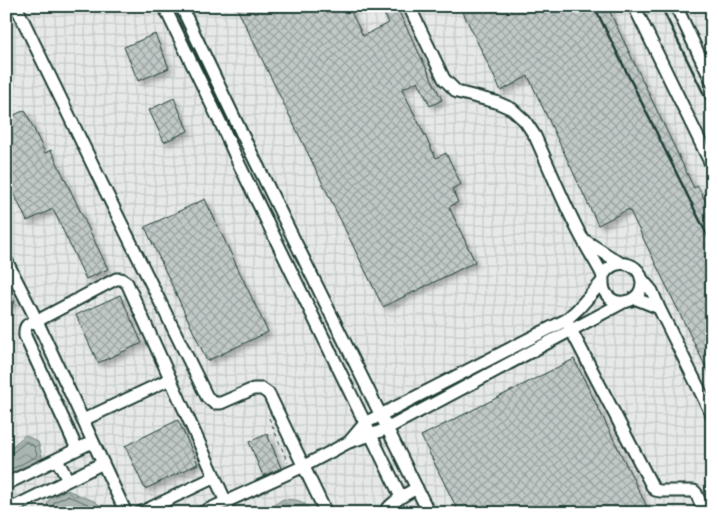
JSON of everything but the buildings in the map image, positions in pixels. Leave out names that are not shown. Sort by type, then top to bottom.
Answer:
[{"type":"lane","points":[[16,6],[207,397],[214,403],[221,403],[254,388],[262,389],[269,394],[326,513]]},
{"type":"lane","points":[[164,6],[401,497]]},
{"type":"lane","points":[[181,6],[255,161],[429,513]]},
{"type":"lane","points":[[409,6],[444,79],[450,86],[457,92],[496,102],[512,109],[525,121],[535,136],[582,240],[603,279],[605,293],[608,297],[613,300],[629,300],[659,308]]},
{"type":"lane","points":[[634,6],[712,166]]},
{"type":"lane","points":[[676,6],[712,82]]},
{"type":"lane","points":[[182,42],[195,35]]},
{"type":"lane","points":[[241,168],[255,161]]},
{"type":"lane","points":[[582,240],[620,263],[631,265],[635,268],[652,292],[712,415]]},
{"type":"lane","points":[[6,260],[37,321],[126,513]]},
{"type":"lane","points":[[201,513],[292,472],[349,442],[371,436],[388,428],[480,379],[569,325],[610,267],[620,263]]},
{"type":"lane","points":[[349,442],[365,423],[475,366],[629,300],[640,289],[641,278]]},
{"type":"lane","points":[[77,449],[25,336],[25,329],[28,324],[116,279],[121,279],[127,283],[226,502]]},
{"type":"lane","points":[[305,300],[321,293]]},
{"type":"lane","points":[[569,325],[652,486],[655,490],[660,491],[694,491],[705,513]]},
{"type":"lane","points":[[475,366],[480,379]]},
{"type":"lane","points":[[83,420],[170,379]]},
{"type":"lane","points":[[6,484],[92,442]]},
{"type":"lane","points":[[57,460],[68,480]]},
{"type":"lane","points":[[7,512],[103,463]]},
{"type":"lane","points":[[140,513],[215,477]]},
{"type":"lane","points":[[384,513],[391,504],[417,488]]},
{"type":"path","points":[[268,418],[292,472]]},
{"type":"shaded area","points":[[6,6],[712,6],[712,513],[6,513]]},
{"type":"water","points":[[25,435],[38,442],[43,459],[18,472],[6,475],[6,452]]},
{"type":"water","points":[[66,490],[94,501],[111,513],[51,513],[47,504],[50,498]]},
{"type":"water","points":[[283,499],[296,500],[303,503],[312,513],[262,513]]},
{"type":"railway","points":[[594,6],[712,245]]},
{"type":"railway","points":[[661,6],[712,111]]}]
